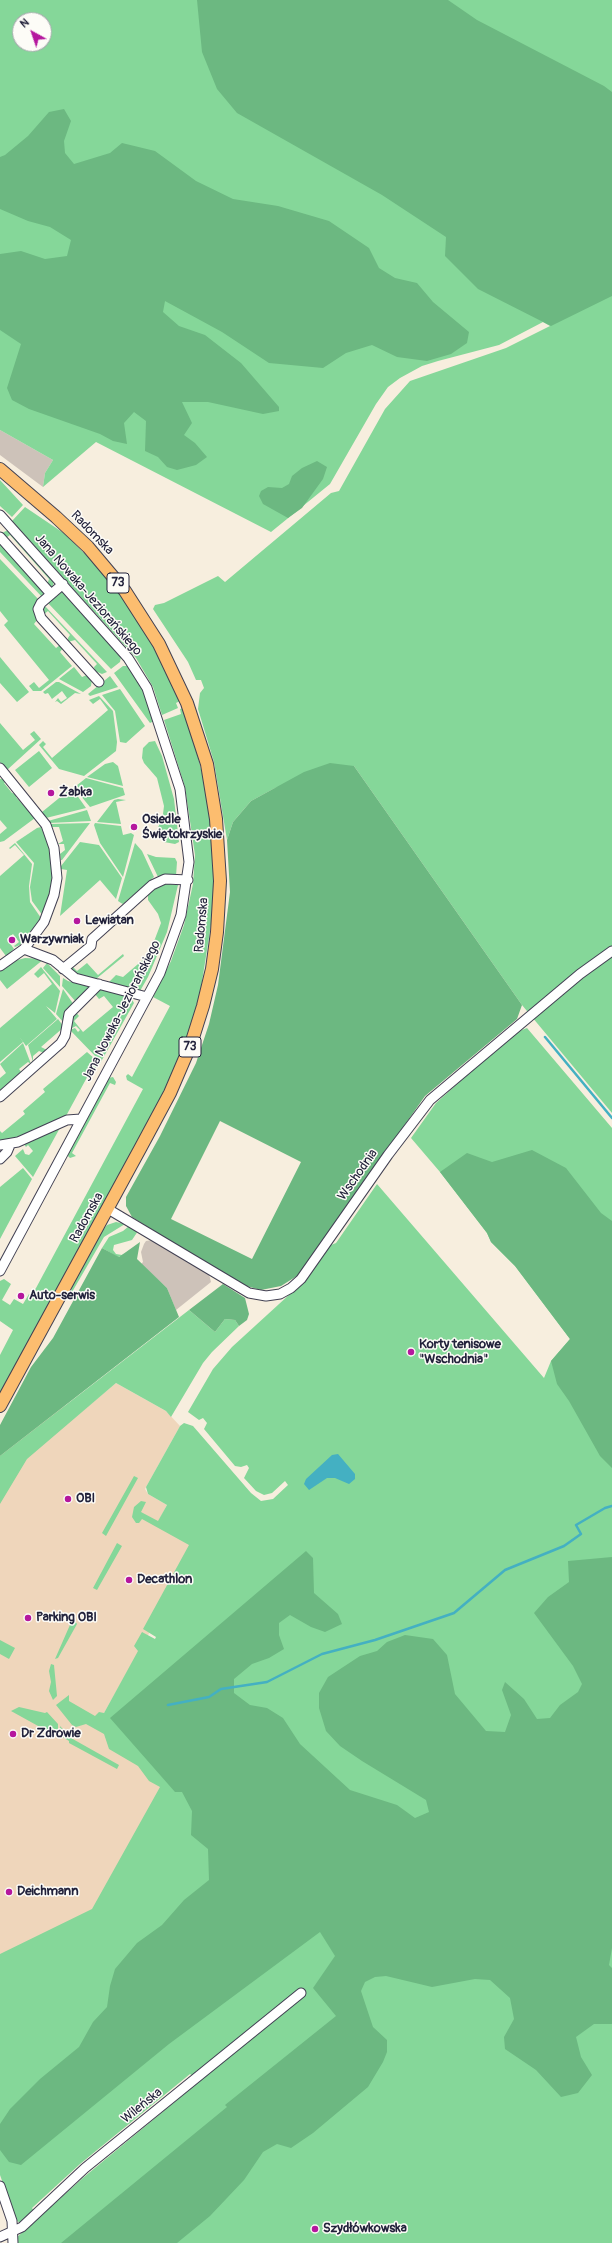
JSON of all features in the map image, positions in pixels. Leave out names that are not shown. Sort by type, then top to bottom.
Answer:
[{"type":"main road","name":"Radomska","points":[[0,469],[56,517],[88,547],[122,587],[147,623],[173,669],[187,703],[206,764],[215,812],[219,858],[219,906],[216,944],[204,1006],[191,1044],[179,1074],[0,1406]]},
{"type":"street","name":"Jana Nowaka-Jeziorańskiego","points":[[0,515],[3,526],[63,584],[128,658],[147,688],[180,789],[189,848],[188,880],[173,941],[147,997],[80,1119],[0,1271]]},
{"type":"street","points":[[0,538],[51,594]]},
{"type":"street","points":[[63,584],[41,603],[38,608],[41,618],[99,682]]},
{"type":"street","points":[[0,768],[46,825],[54,848],[57,864],[55,889],[49,912],[24,949],[0,966]]},
{"type":"street","points":[[63,969],[91,946],[92,939],[156,882],[165,879],[188,880]]},
{"type":"street","points":[[24,949],[53,960],[75,978],[147,997]]},
{"type":"street","name":"Wschodnia","points":[[108,1208],[249,1293],[266,1296],[280,1294],[291,1288],[301,1279],[388,1155],[430,1100],[580,974],[612,951]]},
{"type":"street","points":[[0,1097],[61,1043],[65,1036],[69,1014],[99,984]]},
{"type":"street","points":[[0,1159],[7,1152],[5,1145],[67,1120],[80,1119]]},
{"type":"street","name":"Wileńska","points":[[0,2237],[22,2227],[85,2168],[301,1993]]},
{"type":"street","points":[[0,2186],[12,2220],[11,2231],[13,2243]]},
{"type":"shaded area","points":[[0,430],[53,460],[45,473],[43,487],[0,455]]},
{"type":"shaded area","points":[[152,1240],[209,1274],[211,1282],[176,1310],[167,1288],[141,1264],[143,1262],[141,1252],[144,1244],[146,1241]]},
{"type":"shaded area","points":[[116,1383],[166,1411],[180,1426],[145,1489],[148,1494],[167,1505],[158,1522],[199,1545],[104,1713],[175,1792],[105,1918],[0,1969],[0,1456],[63,1407],[74,1418]]},
{"type":"green space","points":[[0,0],[612,0],[612,1113],[522,1005],[354,766],[275,788],[251,801],[233,822],[227,840],[214,762],[198,709],[200,693],[204,688],[201,680],[196,680],[188,662],[153,609],[155,605],[164,603],[218,576],[225,582],[331,493],[339,491],[385,409],[410,381],[506,348],[550,326],[543,322],[499,345],[422,366],[400,378],[388,387],[376,404],[330,484],[271,532],[96,442],[43,487],[45,473],[53,460],[0,430]]},
{"type":"green space","points":[[197,0],[448,0],[477,20],[604,86],[612,92],[612,296],[551,326],[478,289],[445,256],[446,237],[382,195],[237,113],[217,89],[202,52]]},
{"type":"green space","points":[[64,109],[71,121],[64,141],[65,153],[74,164],[110,153],[122,143],[155,151],[196,181],[233,199],[278,206],[329,221],[369,248],[379,268],[395,278],[417,283],[433,302],[469,332],[467,343],[451,354],[427,361],[397,357],[372,345],[346,353],[323,368],[269,363],[222,332],[165,301],[163,312],[179,326],[205,335],[241,363],[279,407],[279,411],[263,414],[208,402],[182,402],[192,423],[184,435],[195,443],[207,457],[196,465],[177,470],[167,467],[158,457],[145,451],[146,421],[134,412],[124,423],[127,444],[113,441],[100,434],[29,409],[12,400],[7,388],[21,344],[0,330],[0,254],[21,251],[45,259],[67,256],[71,240],[50,227],[28,221],[0,209],[0,157],[5,155],[28,136],[49,112]]},
{"type":"green space","points":[[317,461],[327,467],[323,479],[302,508],[288,518],[263,504],[259,496],[261,491],[268,487],[282,488],[289,484],[292,476],[302,468]]},
{"type":"green space","points":[[0,480],[23,505],[12,517],[0,506]]},
{"type":"green space","points":[[25,507],[65,534],[91,560],[124,600],[159,656],[180,701],[176,703],[178,708],[162,715],[153,687],[136,658],[12,521]]},
{"type":"green space","points":[[8,530],[54,582],[52,588],[43,582],[48,582],[49,579],[10,535],[6,538],[2,533]]},
{"type":"green space","points":[[0,542],[44,593],[42,597],[0,552]]},
{"type":"green space","points":[[0,559],[39,600],[37,620],[34,624],[56,648],[60,645],[63,648],[60,652],[72,666],[41,691],[33,691],[29,686],[34,682],[39,688],[49,680],[4,625],[8,621],[0,611]]},
{"type":"green space","points":[[61,591],[121,657],[120,662],[111,669],[47,602]]},
{"type":"green space","points":[[44,605],[107,672],[102,674],[95,671],[94,667],[97,664],[75,640],[68,642],[70,635],[48,611],[43,615],[42,608]]},
{"type":"green space","points":[[0,657],[29,692],[17,702],[0,683]]},
{"type":"green space","points":[[123,666],[129,666],[141,686],[154,721],[150,723],[114,673]]},
{"type":"green space","points":[[74,667],[82,677],[87,675],[92,679],[91,686],[83,692],[59,679]]},
{"type":"green space","points":[[110,676],[118,687],[90,696],[88,694]]},
{"type":"green space","points":[[56,682],[59,682],[81,694],[75,693],[61,704],[57,701],[55,702],[58,698],[61,702],[67,698],[62,691],[52,699],[48,693],[45,694],[43,692]]},
{"type":"green space","points":[[120,689],[145,726],[126,743],[120,742],[115,711],[102,695]]},
{"type":"green space","points":[[99,696],[113,711],[117,742],[116,751],[84,776],[59,769],[39,745],[43,741],[46,744],[43,747],[52,758],[108,710],[100,699],[93,704],[89,700]]},
{"type":"green space","points":[[183,708],[194,742],[205,785],[210,813],[214,879],[212,918],[198,1007],[186,1042],[164,1092],[0,1396],[0,1355],[13,1330],[0,1321],[0,1281],[4,1279],[11,1284],[2,1300],[10,1305],[14,1299],[23,1304],[29,1294],[31,1295],[36,1288],[143,1089],[127,1080],[126,1076],[128,1074],[132,1077],[170,1006],[153,997],[171,961],[184,925],[193,884],[195,855],[185,787],[164,720],[181,714],[180,709]]},
{"type":"green space","points":[[0,723],[23,750],[35,740],[30,734],[34,731],[41,739],[7,770],[0,762]]},
{"type":"green space","points":[[155,741],[162,756],[174,799],[179,842],[175,844],[164,842],[159,835],[158,828],[164,806],[157,778],[144,763],[142,758],[143,748],[149,742]]},
{"type":"green space","points":[[39,751],[52,768],[29,787],[15,770]]},
{"type":"green space","points":[[113,762],[118,766],[123,786],[87,777],[105,764]]},
{"type":"green space","points":[[330,763],[354,766],[522,1005],[517,1019],[425,1096],[300,1274],[281,1286],[261,1290],[239,1284],[132,1217],[126,1206],[126,1197],[160,1136],[196,1063],[209,1024],[218,985],[230,892],[227,840],[233,822],[251,801],[304,772]],"holes":[[[220,1121],[301,1162],[252,1259],[171,1219]]]},
{"type":"green space","points":[[6,778],[8,781],[4,783],[12,793],[17,794],[16,797],[35,818],[4,841],[0,842],[0,834],[7,828],[0,820],[0,779]]},
{"type":"green space","points":[[86,778],[123,788],[125,795],[90,807],[76,790],[76,786]]},
{"type":"green space","points":[[69,790],[74,791],[86,808],[46,818],[42,812]]},
{"type":"green space","points":[[114,800],[126,800],[116,802],[121,824],[97,822]]},
{"type":"green space","points":[[87,810],[91,821],[49,823],[48,821]]},
{"type":"green space","points":[[90,823],[61,860],[60,854],[65,850],[64,844],[58,844],[63,841],[59,827],[51,827],[50,824]]},
{"type":"green space","points":[[95,823],[121,826],[123,835],[131,833],[134,835],[123,877],[100,843],[94,825]]},
{"type":"green space","points":[[41,827],[51,851],[53,871],[49,899],[43,916],[32,901],[30,887],[34,863],[16,842],[37,828]]},
{"type":"green space","points":[[80,842],[99,845],[122,878],[116,899],[100,880],[60,916],[67,870],[61,869],[61,866]]},
{"type":"green space","points":[[15,843],[32,864],[29,886],[30,902],[41,918],[20,945],[14,946],[19,942],[13,934],[7,939],[14,949],[6,956],[0,948],[0,876],[24,855],[15,845],[10,849],[9,848]]},
{"type":"green space","points":[[135,843],[142,851],[154,877],[123,904],[118,901]]},
{"type":"green space","points":[[147,854],[156,857],[175,858],[177,862],[176,876],[165,875],[158,877]]},
{"type":"green space","points":[[163,883],[178,885],[167,932],[148,977],[140,991],[110,983],[109,982],[116,975],[123,977],[145,958],[153,944],[161,923],[158,914],[148,900],[148,894]]},
{"type":"green space","points":[[123,954],[124,956],[96,979],[76,975],[71,971],[72,966],[77,971],[87,963],[98,975]]},
{"type":"green space","points":[[25,958],[44,959],[7,989],[0,980],[0,970],[14,961]]},
{"type":"green space","points":[[47,963],[60,976],[60,987],[43,968]]},
{"type":"green space","points":[[41,967],[60,991],[55,1013],[46,1006],[57,1019],[26,1046],[19,1036],[23,1042],[0,1062],[0,1028],[52,984],[44,973],[38,978],[34,974]]},
{"type":"green space","points":[[63,978],[68,981],[90,987],[76,1002],[62,986]]},
{"type":"green space","points":[[63,989],[74,1005],[64,1023],[56,1014]]},
{"type":"green space","points":[[100,989],[130,996],[134,1003],[98,1067],[97,1058],[70,1030],[75,1028],[78,1032],[80,1030],[76,1026],[70,1029],[69,1025],[75,1011],[79,1016],[74,1021],[83,1032],[113,1007],[104,996],[99,999],[95,994]]},
{"type":"green space","points":[[58,1019],[64,1027],[41,1047],[47,1050],[44,1053],[39,1051],[33,1056],[33,1062],[28,1045]]},
{"type":"green space","points":[[527,1028],[612,1128],[612,2243],[15,2243],[16,2238],[84,2177],[200,2081],[190,2074],[80,2164],[32,2208],[34,2211],[20,2223],[16,2220],[0,2175],[0,1954],[92,1909],[160,1787],[149,1781],[138,1766],[109,1749],[104,1734],[86,1724],[76,1727],[72,1725],[56,1705],[69,1695],[69,1701],[95,1716],[99,1712],[104,1713],[138,1651],[134,1646],[142,1632],[155,1639],[156,1637],[143,1629],[189,1545],[142,1519],[139,1523],[136,1523],[132,1517],[134,1507],[141,1501],[146,1502],[141,1512],[158,1521],[167,1505],[148,1494],[146,1487],[180,1426],[184,1423],[193,1426],[251,1493],[261,1501],[273,1499],[288,1485],[285,1481],[272,1493],[264,1495],[256,1491],[244,1478],[249,1468],[247,1465],[241,1467],[235,1466],[204,1429],[207,1423],[203,1418],[199,1420],[188,1412],[213,1369],[232,1347],[302,1283],[331,1245],[336,1243],[377,1184],[544,1378],[551,1361],[570,1339],[515,1266],[491,1242],[487,1233],[440,1172],[411,1138],[436,1103],[514,1033]]},
{"type":"green space","points":[[23,1043],[31,1064],[28,1062],[19,1069],[22,1073],[0,1091],[0,1078],[6,1073],[0,1064]]},
{"type":"green space","points":[[87,1052],[95,1059],[96,1068],[91,1070],[66,1116],[21,1138],[0,1142],[0,1131],[2,1133],[25,1114],[23,1111],[45,1092],[43,1089]]},
{"type":"green space","points":[[113,1077],[116,1082],[115,1085],[110,1083],[72,1153],[76,1156],[70,1158],[67,1155],[108,1078]]},
{"type":"green space","points":[[61,1126],[33,1177],[15,1156],[23,1149],[25,1154],[29,1155],[33,1151],[28,1145],[26,1147],[24,1144]]},
{"type":"green space","points":[[532,1150],[566,1168],[601,1213],[612,1221],[612,1468],[600,1456],[569,1401],[557,1384],[551,1361],[570,1339],[515,1266],[491,1242],[487,1233],[440,1172],[467,1153],[492,1162]]},
{"type":"green space","points":[[23,1168],[32,1179],[0,1239],[0,1187]]},
{"type":"green space","points":[[116,1222],[125,1224],[104,1237],[68,1299],[74,1282],[103,1230],[107,1225]]},
{"type":"green space","points":[[129,1226],[138,1231],[132,1240],[114,1245],[113,1250],[116,1254],[122,1255],[125,1253],[122,1256],[118,1257],[102,1248],[109,1237],[123,1231]]},
{"type":"green space","points":[[140,1242],[137,1259],[167,1288],[179,1317],[0,1456],[0,1425],[31,1367],[53,1338],[102,1248],[119,1257]]},
{"type":"green space","points":[[223,1284],[245,1298],[249,1314],[247,1320],[239,1326],[235,1320],[225,1319],[215,1332],[189,1310]]},
{"type":"green space","points":[[189,1310],[215,1332],[225,1319],[235,1320],[239,1326],[212,1352],[203,1363],[171,1417],[166,1411],[116,1383],[27,1459],[0,1504],[0,1456]]},
{"type":"green space","points":[[134,1476],[138,1478],[106,1536],[102,1533]]},
{"type":"green space","points":[[117,1543],[122,1546],[97,1590],[93,1588]]},
{"type":"green space","points":[[306,1551],[313,1558],[314,1593],[338,1614],[342,1624],[325,1632],[311,1627],[290,1615],[279,1623],[279,1635],[284,1649],[269,1658],[252,1664],[234,1679],[234,1693],[250,1705],[267,1708],[283,1718],[300,1744],[350,1790],[397,1805],[415,1818],[429,1812],[426,1800],[340,1746],[326,1731],[319,1708],[319,1693],[328,1677],[360,1656],[377,1651],[387,1642],[405,1635],[433,1639],[447,1655],[455,1694],[486,1731],[505,1732],[511,1715],[502,1690],[505,1682],[524,1699],[537,1719],[550,1718],[560,1705],[578,1692],[582,1684],[573,1666],[534,1613],[548,1597],[569,1582],[568,1561],[612,1557],[612,1948],[609,1965],[612,1968],[612,2024],[594,2024],[576,2037],[581,2057],[592,2075],[578,2093],[561,2097],[536,2070],[505,2049],[504,2037],[514,2019],[510,1998],[490,1980],[475,1979],[432,1987],[386,1976],[375,1977],[365,1982],[361,1991],[373,2027],[387,2040],[387,2052],[383,2062],[368,2087],[313,2133],[291,2148],[277,2144],[263,2152],[244,2180],[210,2216],[177,2243],[61,2243],[227,2107],[225,2105],[336,2016],[313,1988],[335,1956],[320,1932],[169,2044],[21,2165],[9,2162],[0,2150],[0,2124],[10,2109],[40,2079],[79,2047],[93,2022],[107,2007],[110,1986],[115,1969],[137,1943],[162,1925],[184,1900],[209,1880],[208,1849],[191,1835],[192,1811],[182,1792],[175,1792],[110,1718]]},
{"type":"green space","points":[[73,1618],[77,1624],[58,1658],[55,1659]]},
{"type":"green space","points":[[0,1640],[15,1648],[9,1659],[0,1654]]},
{"type":"green space","points":[[51,1664],[54,1665],[57,1696],[53,1700],[49,1691],[51,1682],[49,1671]]},
{"type":"green space","points":[[19,1707],[45,1713],[47,1712],[58,1724],[58,1737],[11,1711]]},
{"type":"green space","points":[[60,1726],[71,1738],[119,1765],[117,1769],[69,1743],[69,1741],[61,1736]]},
{"type":"water","points":[[338,1454],[355,1474],[355,1479],[349,1484],[335,1478],[327,1478],[309,1490],[304,1484],[306,1479],[332,1455]]},
{"type":"waterway","points":[[545,1037],[612,1118]]},
{"type":"waterway","points":[[168,1705],[209,1697],[221,1689],[267,1682],[322,1654],[375,1640],[454,1613],[505,1570],[564,1546],[581,1534],[576,1525],[605,1508],[612,1506]]},
{"type":"place","name":"Żabka","points":[[51,793]]},
{"type":"place","name":"Osiedle Świętokrzyskie","points":[[134,827]]},
{"type":"place","name":"Lewiatan","points":[[77,921]]},
{"type":"place","name":"Warzywniak","points":[[12,940]]},
{"type":"place","name":"Auto-serwis","points":[[21,1296]]},
{"type":"place","name":"Korty tenisowe \"Wschodnia\"","points":[[411,1352]]},
{"type":"place","name":"OBI","points":[[68,1499]]},
{"type":"place","name":"Decathlon","points":[[129,1580]]},
{"type":"place","name":"Parking OBI","points":[[28,1618]]},
{"type":"place","name":"Dr Zdrowie","points":[[13,1734]]},
{"type":"place","name":"Deichmann","points":[[9,1892]]},
{"type":"place","name":"Szydłówkowska","points":[[315,2229]]}]
